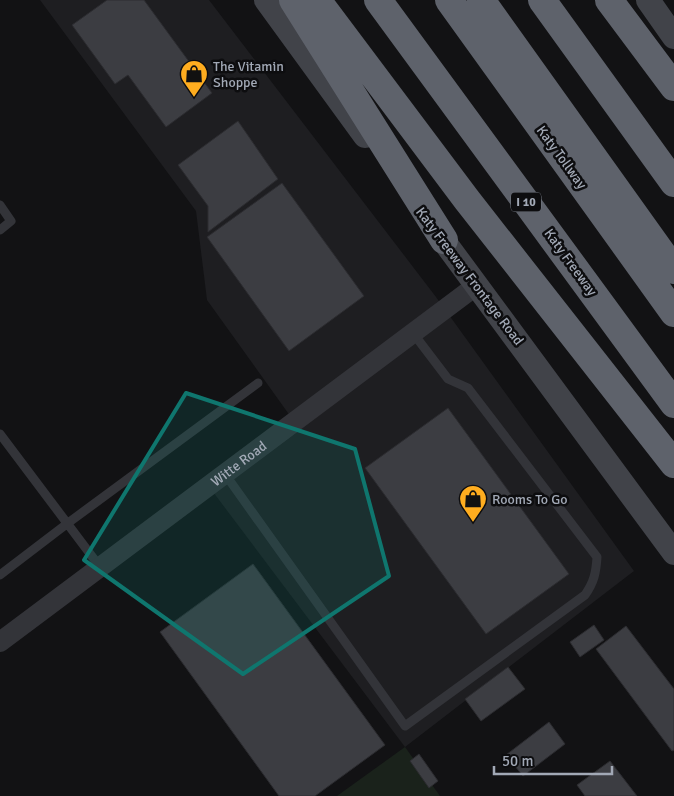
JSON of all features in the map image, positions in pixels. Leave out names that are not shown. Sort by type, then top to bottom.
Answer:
[{"type":"highway","points":[[293,0],[444,240]]},
{"type":"highway","points":[[317,0],[467,200],[674,464]]},
{"type":"highway","name":"Katy Freeway","points":[[378,0],[674,404]]},
{"type":"highway","name":"Katy Tollway","points":[[449,0],[674,313]]},
{"type":"highway","name":"Katy Tollway","points":[[481,0],[674,270]]},
{"type":"highway","points":[[542,0],[674,183]]},
{"type":"highway","points":[[558,0],[619,107]]},
{"type":"highway","points":[[609,0],[674,87]]},
{"type":"main road","name":"Katy Freeway Frontage Road","points":[[266,0],[674,553]]},
{"type":"main road","points":[[648,0],[674,37]]},
{"type":"street","name":"Witte Road","points":[[0,642],[477,285]]},
{"type":"lane","points":[[0,205],[11,221],[0,230]]},
{"type":"lane","points":[[225,474],[405,726],[585,595],[592,585],[596,574],[597,557],[468,388],[448,379],[413,333]]},
{"type":"lane","points":[[0,575],[258,383]]},
{"type":"lane","points":[[0,434],[101,568]]},
{"type":"highlighted area","points":[[186,393],[355,449],[389,576],[243,674],[84,560]]},
{"type":"shaded area","points":[[40,0],[209,0],[436,297],[634,571],[405,747],[207,484],[293,420],[207,300],[196,211]]},
{"type":"shaded area","points":[[405,747],[440,796],[337,796]]},
{"type":"building","points":[[107,0],[144,0],[212,93],[166,127],[128,75],[115,84],[72,25]]},
{"type":"building","points":[[238,121],[278,179],[208,232],[208,206],[178,165]]},
{"type":"building","points":[[282,183],[364,296],[289,351],[207,237]]},
{"type":"building","points":[[448,408],[569,574],[486,634],[365,468]]},
{"type":"building","points":[[253,564],[385,745],[315,796],[279,796],[160,632]]},
{"type":"building","points":[[594,625],[604,640],[580,657],[570,642]]},
{"type":"building","points":[[626,626],[674,689],[674,750],[672,751],[596,649]]},
{"type":"building","points":[[508,667],[525,689],[481,721],[465,699]]},
{"type":"building","points":[[549,722],[565,744],[523,776],[506,755]]},
{"type":"building","points":[[419,754],[438,781],[429,788],[410,761]]},
{"type":"building","points":[[610,761],[637,796],[585,796],[577,785]]},
{"type":"place","name":"The Vitamin Shoppe","points":[[194,98]]},
{"type":"place","name":"Rooms To Go","points":[[473,523]]}]
